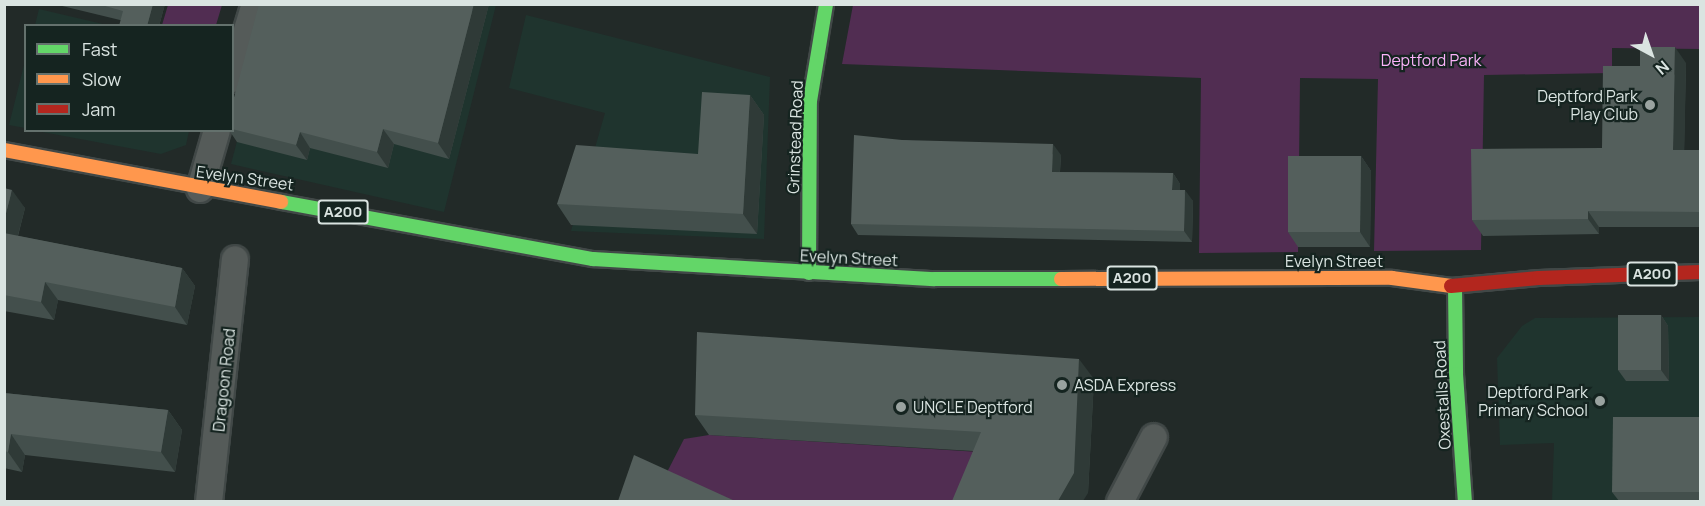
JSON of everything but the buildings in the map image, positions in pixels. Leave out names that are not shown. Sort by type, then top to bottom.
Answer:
[{"type":"main road","name":"Grinstead Road","points":[[809,273],[810,101],[826,4]]},
{"type":"main road","name":"Evelyn Street","points":[[4,150],[200,189],[297,202],[567,256],[809,273],[934,279],[1392,278],[1455,287],[1529,278],[1701,273]]},
{"type":"main road","name":"Oxestalls Road","points":[[1455,287],[1455,374],[1465,501]]},
{"type":"street","points":[[234,73],[255,4]]},
{"type":"street","points":[[200,189],[216,132]]},
{"type":"street","name":"Dragoon Road","points":[[209,501],[236,259]]},
{"type":"street","points":[[1120,501],[1154,437]]},
{"type":"shaded area","points":[[273,5],[496,5],[444,212],[231,164]]},
{"type":"shaded area","points":[[39,9],[103,24],[35,24]]},
{"type":"shaded area","points":[[526,15],[770,77],[764,239],[571,231],[605,113],[509,88]]},
{"type":"shaded area","points":[[24,65],[24,128],[9,125]]},
{"type":"shaded area","points":[[42,132],[189,132],[186,145],[161,154]]},
{"type":"shaded area","name":"Deptford Park Primary School","points":[[1700,317],[1700,501],[1552,501],[1554,443],[1500,445],[1497,358],[1522,326],[1535,318]]},
{"type":"green space","points":[[168,4],[222,5],[216,24],[162,24]]},
{"type":"green space","name":"Deptford Park","points":[[853,5],[1700,5],[1700,49],[1612,48],[1612,73],[1484,75],[1481,250],[1374,251],[1378,79],[1300,78],[1298,252],[1199,253],[1201,78],[842,64]]},
{"type":"green space","points":[[709,435],[995,453],[975,501],[705,501],[662,482],[684,439]]},
{"type":"traffic: fast","points":[[809,273],[810,101],[826,4]]},
{"type":"traffic: fast","points":[[281,202],[593,259],[934,279],[1061,279]]},
{"type":"traffic: fast","points":[[1455,287],[1456,374],[1465,502]]},
{"type":"traffic: slow","points":[[4,150],[281,202]]},
{"type":"traffic: slow","points":[[1061,279],[1392,278],[1451,286]]},
{"type":"traffic: jam","points":[[1451,286],[1539,278],[1700,272]]},
{"type":"place","name":"Deptford Park Play Club","points":[[1650,105]]},
{"type":"place","name":"ASDA Express","points":[[1062,385]]},
{"type":"place","name":"Deptford Park Primary School","points":[[1600,401]]},
{"type":"place","name":"UNCLE Deptford","points":[[901,407]]}]
